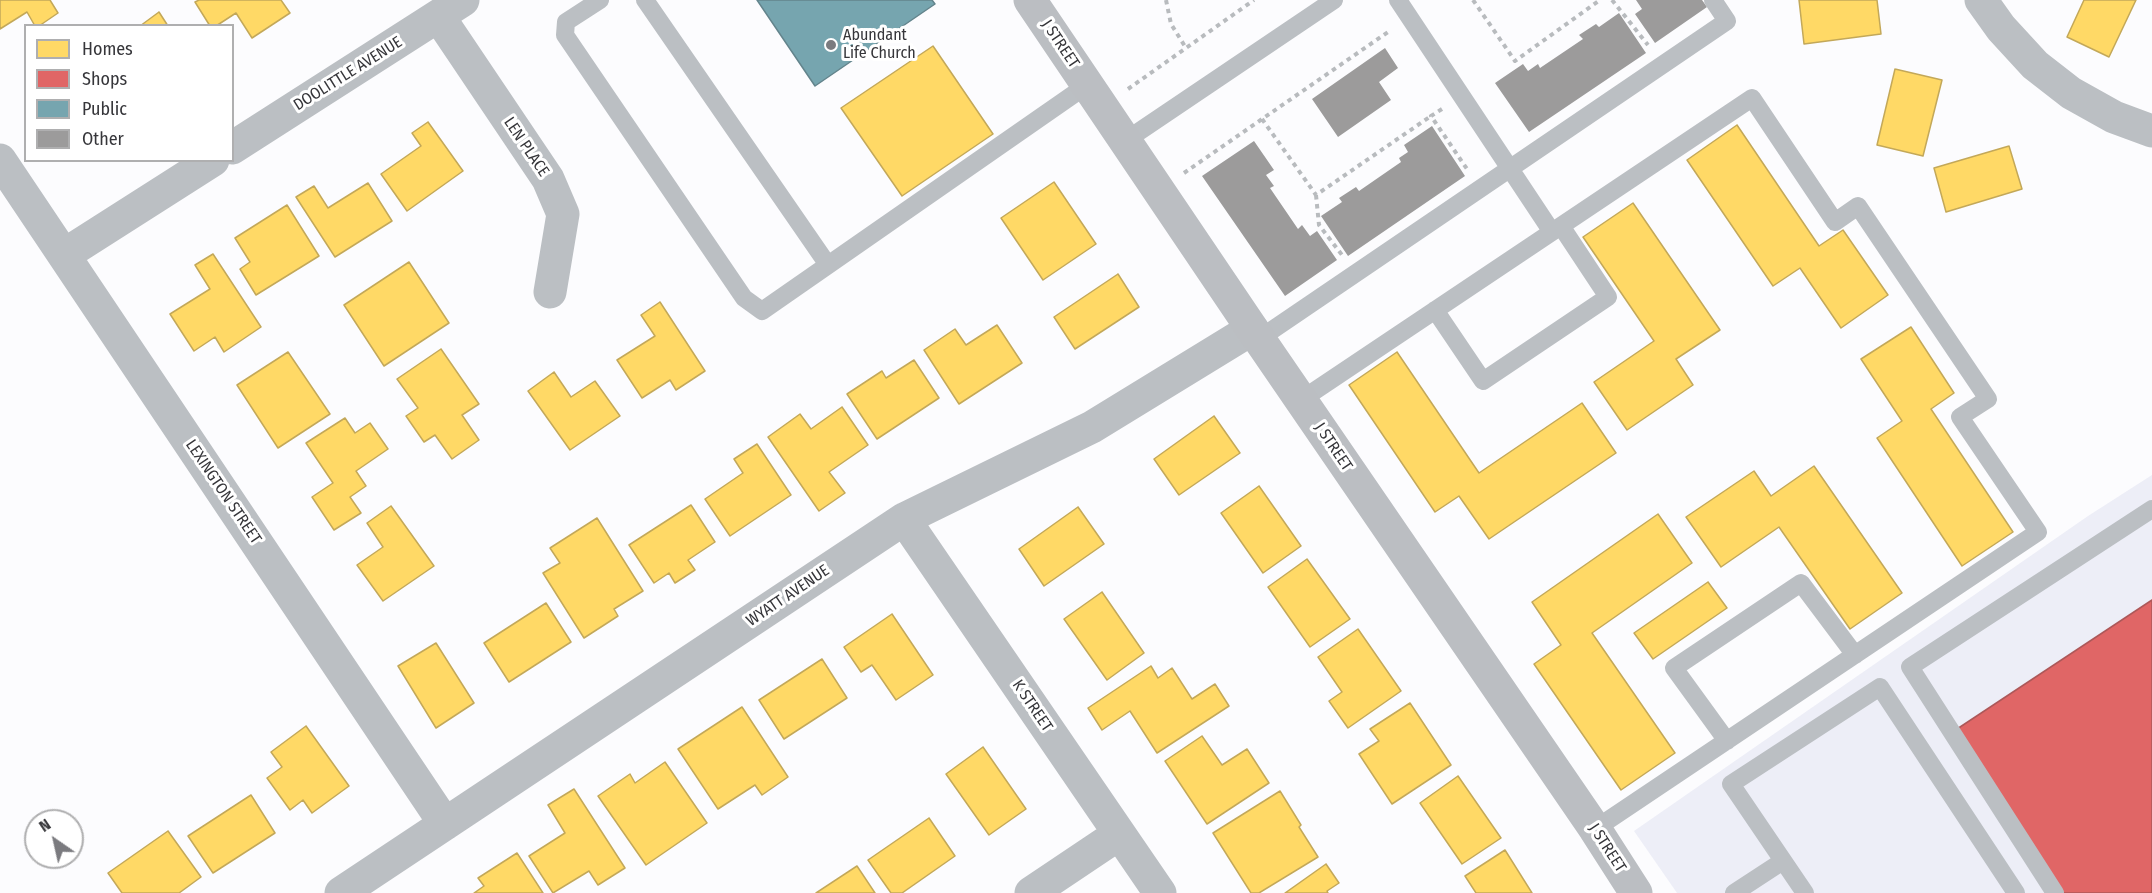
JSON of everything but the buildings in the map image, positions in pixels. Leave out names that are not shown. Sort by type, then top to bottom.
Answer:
[{"type":"street","name":"J STREET","points":[[1030,0],[1595,829],[1636,893]]},
{"type":"street","points":[[1982,0],[2001,28],[2044,72],[2071,93],[2114,117],[2152,131]]},
{"type":"street","name":"DOOLITTLE AVENUE","points":[[234,147],[451,8]]},
{"type":"street","name":"LEN PLACE","points":[[451,8],[548,179],[563,214],[550,292]]},
{"type":"street","points":[[64,255],[210,162]]},
{"type":"street","name":"LEXINGTON STREET","points":[[1,163],[445,824]]},
{"type":"street","name":"WYATT AVENUE","points":[[341,893],[904,519],[1092,427],[1256,334]]},
{"type":"street","name":"K STREET","points":[[904,519],[1160,893]]},
{"type":"street","points":[[1031,893],[1119,834]]},
{"type":"lane","points":[[600,0],[566,22],[565,35],[744,298],[762,311],[828,265],[1095,96]]},
{"type":"lane","points":[[645,0],[828,265]]},
{"type":"lane","points":[[1125,141],[1334,0]]},
{"type":"lane","points":[[1398,0],[1510,169],[1608,297],[1483,381],[1435,310]]},
{"type":"lane","points":[[1256,334],[1356,273],[1727,21],[1713,0]]},
{"type":"lane","points":[[1301,400],[1752,98],[1835,222],[1858,206],[1988,399],[1960,417],[2038,532],[1595,829]]},
{"type":"lane","points":[[2055,893],[1910,667],[2152,509]]},
{"type":"lane","points":[[1728,741],[1674,668],[1801,583],[1855,655]]},
{"type":"lane","points":[[1805,893],[1731,784],[1880,687],[2016,893]]},
{"type":"lane","points":[[1734,893],[1783,861]]},
{"type":"path","points":[[1166,0],[1172,24],[1186,48]]},
{"type":"path","points":[[1095,96],[1186,48],[1254,0]]},
{"type":"path","points":[[1473,0],[1515,61],[1600,0]]},
{"type":"path","points":[[1612,0],[1663,65]]},
{"type":"path","points":[[1161,193],[1184,173],[1388,32],[1395,42]]},
{"type":"path","points":[[1316,195],[1442,108]]},
{"type":"path","points":[[1431,116],[1481,189]]},
{"type":"path","points":[[1262,120],[1316,195],[1319,225],[1356,273]]},
{"type":"shaded area","points":[[2152,475],[2152,893],[1677,893],[1634,831],[2088,516]]},
{"type":"place","name":"Abundant Life Church","points":[[831,45]]}]
